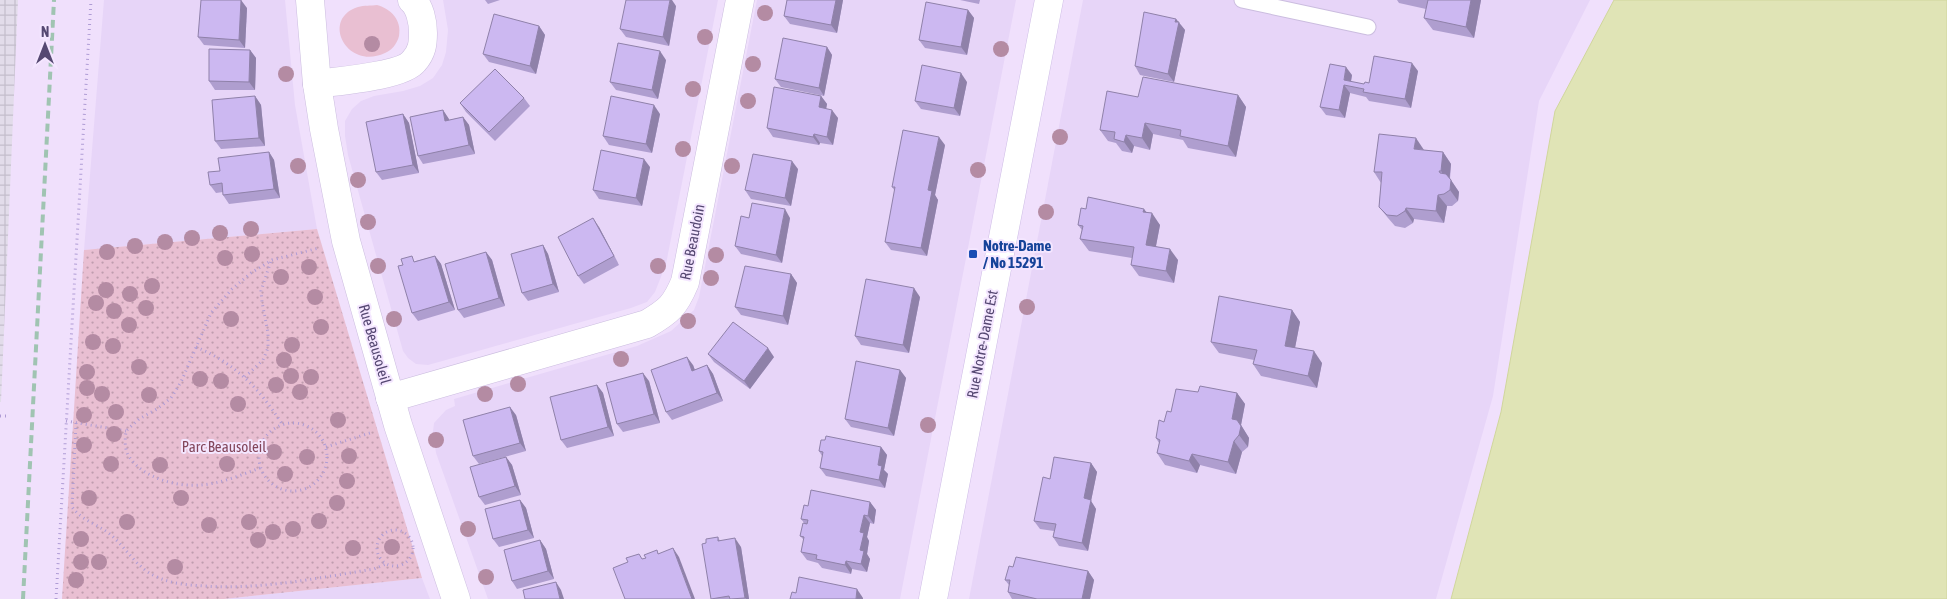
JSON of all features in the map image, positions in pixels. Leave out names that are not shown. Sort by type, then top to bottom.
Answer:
[{"type":"street","name":"Rue Beausoleil","points":[[310,0],[317,84],[346,241],[390,398],[456,599]]},
{"type":"street","points":[[317,84],[397,72],[413,63],[422,48],[423,26],[416,4],[412,0]]},
{"type":"street","name":"Rue Beaudoin","points":[[390,398],[647,324],[664,314],[677,301],[685,282],[740,0]]},
{"type":"street","name":"Rue Notre-Dame Est","points":[[933,599],[1049,0]]},
{"type":"lane","points":[[1242,0],[1368,27]]},
{"type":"path","points":[[56,599],[91,0]]},
{"type":"path","points":[[260,468],[199,486],[172,483],[144,473],[129,457],[125,444],[126,432],[139,418],[157,409],[171,398],[181,382],[211,313],[232,289],[251,273],[272,260],[346,241]]},
{"type":"path","points":[[245,377],[263,360],[268,348],[268,333],[261,291],[272,260]]},
{"type":"path","points":[[196,347],[211,353],[245,377],[268,402],[282,424]]},
{"type":"path","points":[[0,416],[7,416]]},
{"type":"path","points":[[66,421],[126,432]]},
{"type":"path","points":[[293,422],[304,424],[321,437],[326,447],[327,459],[324,470],[318,480],[303,489],[286,491],[275,486],[266,479],[260,468],[258,457],[264,437],[272,429],[282,424],[293,422]]},
{"type":"path","points":[[76,423],[72,507],[78,515],[102,527],[138,564],[155,576],[176,584],[224,587],[265,586],[374,569],[386,564],[398,566],[404,564],[412,554],[412,542],[405,533],[394,529],[379,538],[376,550],[381,560],[386,564]]},
{"type":"path","points":[[326,447],[378,430]]},
{"type":"shaded area","points":[[0,0],[18,0],[1,402],[0,402]]},
{"type":"shaded area","points":[[104,0],[285,0],[295,105],[317,229],[84,250]]},
{"type":"shaded area","points":[[443,0],[718,0],[666,264],[655,292],[647,302],[631,308],[428,365],[416,364],[403,351],[348,155],[345,121],[352,109],[361,101],[374,96],[420,86],[433,78],[442,65],[446,52],[448,30]]},
{"type":"shaded area","points":[[757,0],[1016,0],[900,599],[488,599],[436,453],[433,431],[434,423],[446,410],[455,406],[454,399],[637,346],[671,331],[694,310],[699,297]]},
{"type":"shaded area","points":[[1083,0],[1590,0],[1539,101],[1493,396],[1436,599],[969,599]]},
{"type":"shaded area","points":[[1614,0],[1947,0],[1947,599],[1451,599],[1501,412],[1555,111]]},
{"type":"shaded area","points":[[422,578],[430,599],[224,599]]},
{"type":"green space","points":[[377,5],[391,12],[397,20],[399,25],[398,39],[394,46],[385,53],[371,57],[359,55],[350,50],[343,41],[340,32],[341,22],[347,13],[358,7]]},
{"type":"green space","name":"Parc Beausoleil","points":[[317,229],[422,578],[224,599],[62,599],[84,250]]},
{"type":"building","points":[[201,0],[241,0],[239,40],[198,37]]},
{"type":"building","points":[[626,0],[670,0],[663,37],[620,29]]},
{"type":"building","points":[[787,0],[836,0],[831,25],[784,16]]},
{"type":"building","points":[[1428,0],[1471,0],[1466,27],[1424,18]]},
{"type":"building","points":[[926,2],[968,10],[961,47],[919,40]]},
{"type":"building","points":[[1144,12],[1176,19],[1175,22],[1179,22],[1168,74],[1135,66]]},
{"type":"building","points":[[494,14],[539,26],[530,66],[483,54]]},
{"type":"building","points":[[783,38],[827,47],[819,88],[775,79]]},
{"type":"building","points":[[618,43],[660,51],[652,90],[610,82]]},
{"type":"building","points":[[209,49],[250,50],[249,82],[209,81]]},
{"type":"building","points":[[1374,56],[1412,63],[1405,99],[1363,92],[1364,89],[1344,85],[1339,110],[1320,107],[1330,64],[1346,67],[1344,80],[1364,84],[1365,82],[1369,83]]},
{"type":"building","points":[[922,65],[961,73],[954,108],[915,101]]},
{"type":"building","points":[[495,69],[524,98],[489,132],[460,103]]},
{"type":"building","points":[[1143,77],[1238,95],[1228,146],[1180,136],[1181,130],[1145,123],[1142,138],[1126,135],[1124,142],[1114,139],[1115,132],[1100,130],[1107,91],[1138,97]]},
{"type":"building","points":[[774,87],[821,96],[819,107],[832,110],[827,137],[814,134],[813,137],[767,128]]},
{"type":"building","points":[[255,96],[259,138],[215,141],[212,100]]},
{"type":"building","points":[[611,96],[654,105],[646,144],[603,136]]},
{"type":"building","points":[[443,110],[445,121],[463,117],[469,145],[418,156],[410,117]]},
{"type":"building","points":[[403,114],[413,165],[376,172],[366,122]]},
{"type":"building","points":[[903,130],[939,137],[928,190],[932,191],[921,248],[885,242],[895,187],[892,187]]},
{"type":"building","points":[[1379,134],[1416,138],[1414,149],[1443,152],[1441,171],[1439,171],[1446,174],[1451,180],[1450,190],[1438,195],[1436,211],[1406,208],[1405,211],[1397,216],[1387,215],[1379,207],[1382,172],[1374,172]]},
{"type":"building","points":[[601,150],[644,159],[636,198],[593,190]]},
{"type":"building","points":[[269,152],[274,189],[223,195],[222,183],[210,185],[208,172],[220,171],[218,158]]},
{"type":"building","points":[[753,154],[792,161],[785,198],[745,190]]},
{"type":"building","points":[[1088,197],[1144,209],[1143,212],[1152,213],[1146,245],[1170,249],[1166,271],[1131,265],[1134,247],[1080,239],[1083,226],[1078,225],[1081,208],[1086,209]]},
{"type":"building","points":[[752,203],[785,209],[776,255],[735,246],[741,216],[749,218]]},
{"type":"building","points":[[593,218],[614,256],[578,276],[558,237]]},
{"type":"building","points":[[543,245],[553,284],[522,293],[511,254]]},
{"type":"building","points":[[486,252],[499,298],[458,310],[445,264]]},
{"type":"building","points":[[412,256],[414,262],[435,256],[449,302],[412,313],[398,266],[403,265],[401,259]]},
{"type":"building","points":[[745,266],[791,274],[783,316],[735,307]]},
{"type":"building","points":[[866,279],[914,288],[903,345],[855,336]]},
{"type":"building","points":[[1219,296],[1292,310],[1285,346],[1314,351],[1308,376],[1253,364],[1257,350],[1211,342]]},
{"type":"building","points":[[733,322],[768,348],[744,381],[708,354]]},
{"type":"building","points":[[687,357],[692,371],[707,365],[717,393],[666,412],[651,370]]},
{"type":"building","points":[[856,361],[900,370],[888,428],[845,419]]},
{"type":"building","points":[[643,373],[654,414],[617,424],[606,383]]},
{"type":"building","points":[[597,385],[608,427],[561,440],[550,397]]},
{"type":"building","points":[[1200,386],[1237,393],[1232,419],[1237,420],[1241,426],[1228,462],[1192,454],[1189,461],[1157,453],[1160,440],[1156,438],[1159,420],[1164,422],[1167,411],[1171,412],[1176,389],[1198,392]]},
{"type":"building","points":[[510,407],[520,443],[473,456],[463,420]]},
{"type":"building","points":[[826,436],[881,447],[878,465],[882,466],[879,480],[820,468],[823,452],[819,451],[821,440],[825,440]]},
{"type":"building","points":[[506,457],[515,486],[479,497],[470,467]]},
{"type":"building","points":[[1054,457],[1091,463],[1084,498],[1091,500],[1082,543],[1053,537],[1056,524],[1034,521],[1043,477],[1050,479]]},
{"type":"building","points":[[811,490],[870,502],[868,516],[864,515],[860,532],[864,533],[860,550],[864,551],[861,564],[846,561],[845,565],[816,559],[817,555],[801,552],[804,537],[800,536],[803,523],[807,524],[808,520],[801,519],[804,505],[808,506]]},
{"type":"building","points":[[520,500],[528,530],[493,539],[485,509]]},
{"type":"building","points":[[718,537],[718,541],[735,538],[745,598],[730,599],[729,596],[711,599],[702,544],[706,543],[706,539]]},
{"type":"building","points":[[540,540],[548,571],[512,581],[504,550]]},
{"type":"building","points":[[673,548],[692,599],[625,599],[613,568],[628,562],[626,558],[639,554],[642,559],[646,558],[644,555],[657,550],[658,554]]},
{"type":"building","points":[[1016,557],[1088,571],[1082,599],[1037,599],[1008,592],[1010,580],[1005,580],[1009,566],[1013,567]]},
{"type":"building","points":[[799,577],[857,589],[856,599],[790,599],[792,592],[796,593]]},
{"type":"building","points":[[556,582],[560,599],[525,599],[523,590]]},
{"type":"railway","points":[[23,599],[54,0]]},
{"type":"place","name":"Notre-Dame / No 15291","points":[[973,254]]}]
